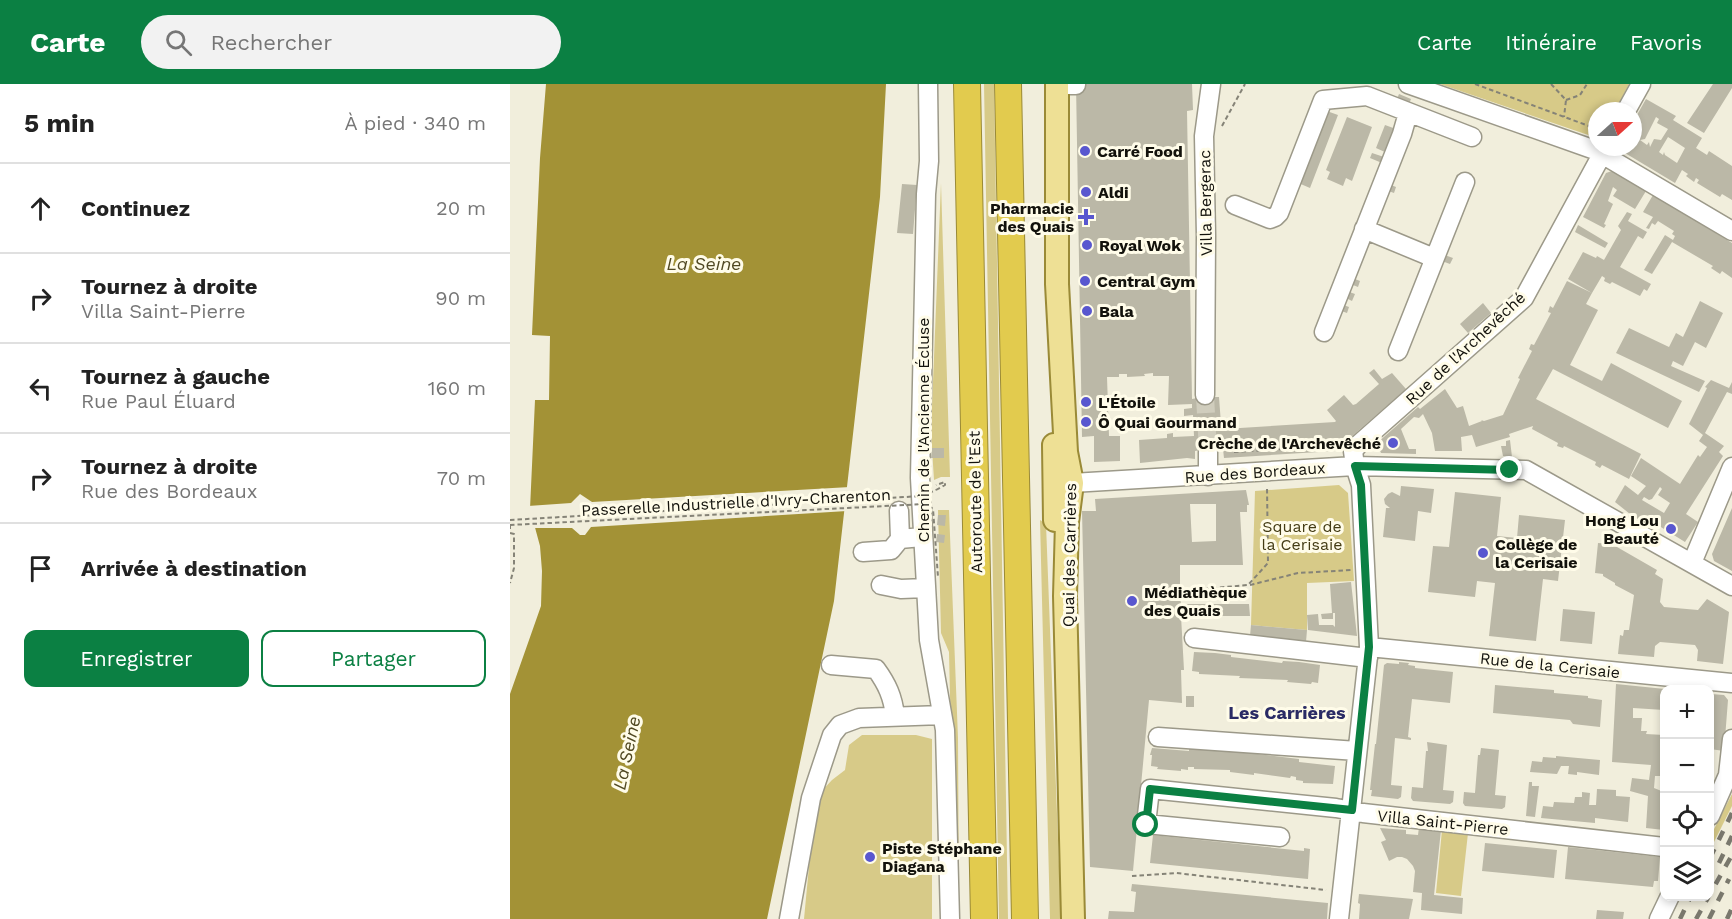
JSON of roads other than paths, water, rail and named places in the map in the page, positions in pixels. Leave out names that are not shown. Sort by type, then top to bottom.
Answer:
[{"type":"highway","points":[[958,84],[968,163]]},
{"type":"highway","name":"Autoroute de l’Est","points":[[967,84],[984,919]]},
{"type":"highway","points":[[1008,84],[1025,919]]},
{"type":"main road","name":"Quai des Carrières","points":[[1059,84],[1057,284],[1066,452],[1056,763],[1061,919]]},
{"type":"main road","name":"Quai des Carrières","points":[[1065,484],[1067,522],[1065,596],[1073,919]]},
{"type":"street","name":"Chemin de l'Ancienne Écluse","points":[[928,84],[929,161],[926,194],[920,478],[922,537],[932,582],[929,640],[943,722],[950,919]]},
{"type":"street","name":"Villa Bergerac","points":[[1205,395],[1204,136],[1211,84]]},
{"type":"street","points":[[1408,84],[1588,146]]},
{"type":"street","points":[[1631,102],[1641,84]]},
{"type":"street","points":[[1235,205],[1270,219],[1279,213],[1323,99],[1384,93],[1408,113],[1472,137]]},
{"type":"street","points":[[1324,332],[1402,134],[1408,113]]},
{"type":"street","name":"Rue de l'Archevêché","points":[[1355,466],[1353,451],[1359,444],[1524,298],[1598,156]]},
{"type":"street","points":[[1609,156],[1732,231]]},
{"type":"street","points":[[1398,351],[1465,182]]},
{"type":"street","points":[[1364,230],[1434,258]]},
{"type":"street","points":[[1208,452],[1208,476]]},
{"type":"street","points":[[1339,919],[1368,652],[1361,485],[1355,466]]},
{"type":"street","name":"Rue des Bordeaux","points":[[1065,484],[1355,466],[1526,470],[1732,585]]},
{"type":"street","points":[[1692,562],[1732,466]]},
{"type":"street","points":[[863,552],[891,550],[900,539],[899,511]]},
{"type":"street","points":[[900,539],[922,537]]},
{"type":"street","points":[[881,585],[902,589],[932,582]]},
{"type":"street","name":"Rue de la Cerisaie","points":[[1194,638],[1732,683]]},
{"type":"street","points":[[831,665],[876,669],[887,684],[894,703],[895,716]]},
{"type":"street","points":[[789,919],[811,798],[832,735],[840,725],[850,720],[895,716],[943,722]]},
{"type":"street","points":[[1158,737],[1357,751]]},
{"type":"street","points":[[1714,807],[1728,775],[1732,739]]},
{"type":"street","name":"Villa Saint-Pierre","points":[[1280,837],[1146,825],[1150,789],[1660,846]]},
{"type":"street","points":[[1659,919],[1668,901]]},
{"type":"water","name":"La Seine","points":[[546,84],[886,84],[880,197],[834,601],[767,919],[510,919],[510,694],[541,606],[540,546],[530,509],[535,400],[549,400],[550,336],[532,335],[540,158]]},
{"type":"tunnel","points":[[1205,395],[1208,452]]},
{"type":"railway","points":[[1714,850],[1732,813]]},
{"type":"railway","points":[[1719,863],[1732,836]]},
{"type":"railway","points":[[1696,919],[1732,855]]},
{"type":"railway","points":[[1709,919],[1729,879]]},
{"type":"railway","points":[[1680,919],[1689,901]]},
{"type":"railway","points":[[1727,919],[1732,908]]},
{"type":"place","name":"Carré Food","points":[[1085,151]]},
{"type":"place","name":"Aldi","points":[[1086,192]]},
{"type":"place","name":"Pharmacie des Quais","points":[[1086,217]]},
{"type":"place","name":"Royal Wok","points":[[1087,245]]},
{"type":"place","name":"Central Gym","points":[[1085,281]]},
{"type":"place","name":"Bala","points":[[1087,311]]},
{"type":"place","name":"L'Étoile","points":[[1086,402]]},
{"type":"place","name":"Ô Quai Gourmand","points":[[1086,422]]},
{"type":"place","name":"Crèche de l'Archevêché","points":[[1393,443]]},
{"type":"place","name":"Hong Lou Beauté","points":[[1671,529]]},
{"type":"place","name":"Collège de la Cerisaie","points":[[1483,553]]},
{"type":"place","name":"Médiathèque des Quais","points":[[1132,601]]},
{"type":"place","name":"Piste Stéphane Diagana","points":[[870,857]]},
{"type":"district","name":"Les Carrières","points":[[1287,713]]},
{"type":"park label","name":"Square de la Cerisaie","points":[[1302,535]]}]
